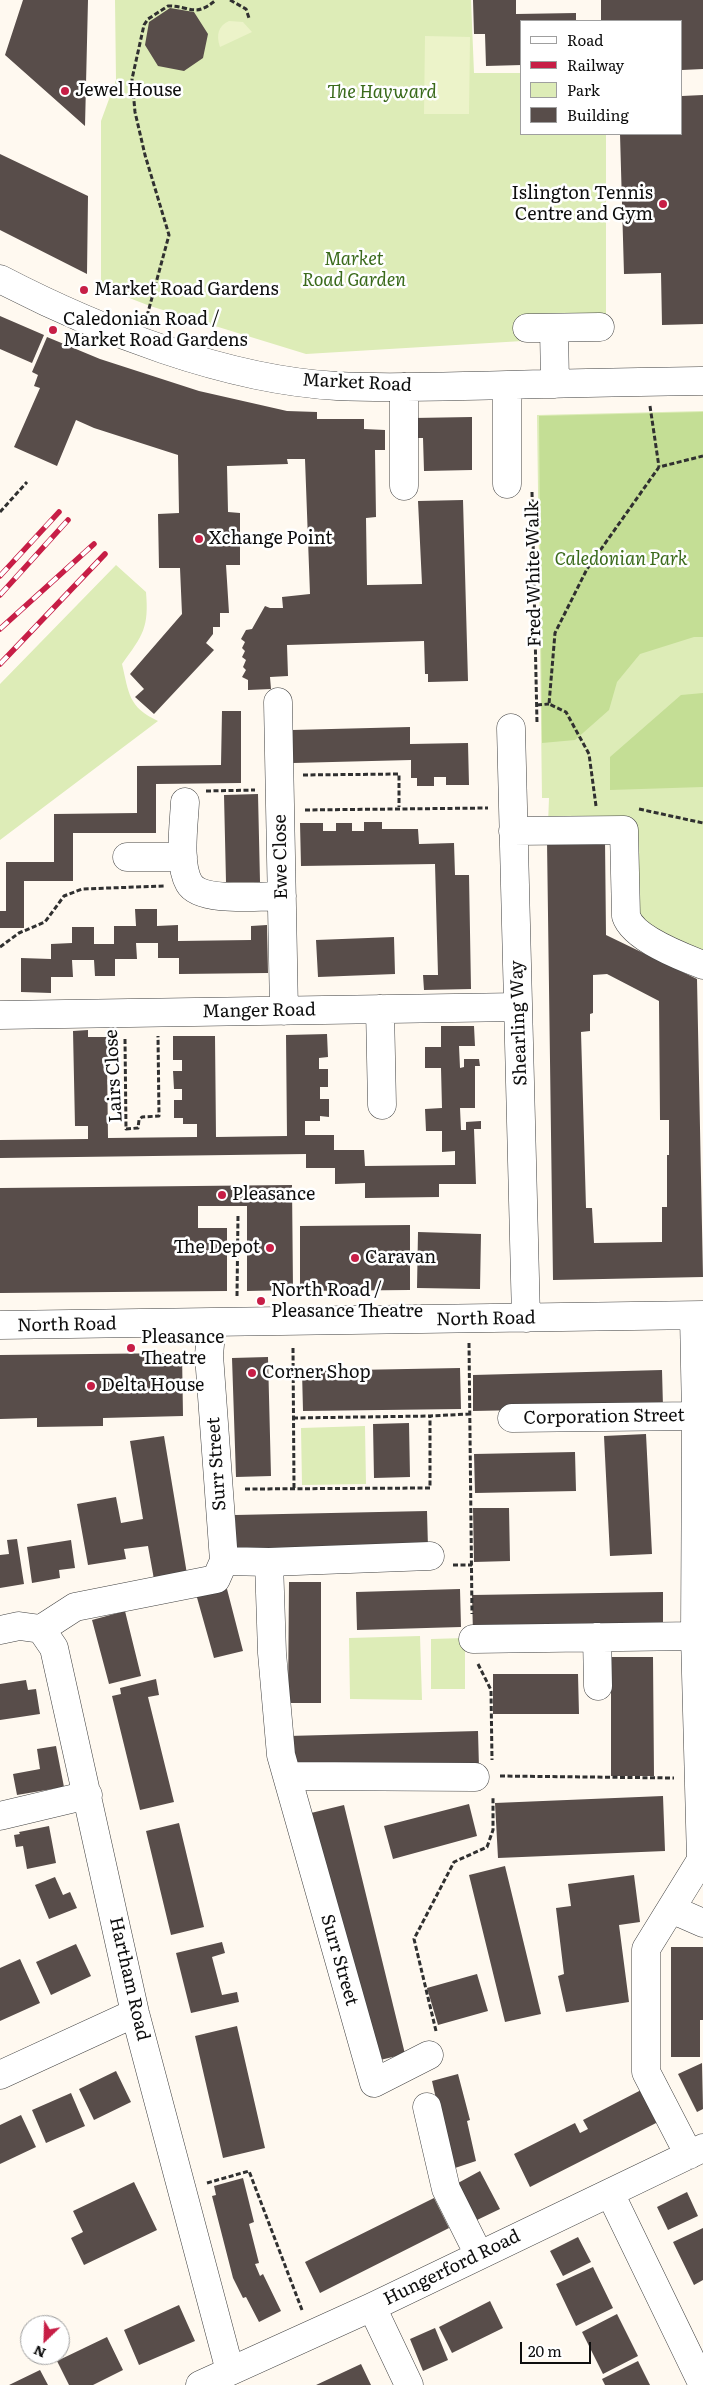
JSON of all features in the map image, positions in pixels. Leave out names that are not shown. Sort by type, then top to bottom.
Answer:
[{"type":"street","name":"Market Road","points":[[0,279],[131,337],[207,362],[242,371],[313,383],[336,386],[404,386],[703,381]]},
{"type":"street","points":[[527,328],[600,327]]},
{"type":"street","points":[[554,328],[555,384]]},
{"type":"street","name":"Fred White Walk","points":[[507,384],[507,484]]},
{"type":"street","points":[[404,386],[404,486]]},
{"type":"street","name":"Ewe Close","points":[[278,702],[284,1011]]},
{"type":"street","name":"Shearling Way","points":[[511,728],[526,1318]]},
{"type":"street","points":[[185,802],[183,857],[189,885],[204,895],[282,896]]},
{"type":"street","points":[[513,819],[624,830],[626,916],[628,923],[643,936],[703,965]]},
{"type":"street","points":[[127,858],[183,857]]},
{"type":"street","name":"Manger Road","points":[[0,1015],[518,1007]]},
{"type":"street","points":[[380,1008],[382,1105]]},
{"type":"street","name":"North Road","points":[[0,1326],[698,1315]]},
{"type":"street","name":"Corporation Street","points":[[696,2152],[646,2072],[646,1949],[701,1860],[695,1636],[699,1554],[696,1416],[698,1315]]},
{"type":"street","name":"Surr Street","points":[[224,1322],[209,1355],[224,1561]]},
{"type":"street","name":"Corporation Street","points":[[512,1418],[696,1416]]},
{"type":"street","points":[[0,1630],[19,1626],[41,1629],[76,1607],[216,1579],[224,1561],[269,1562],[430,1556]]},
{"type":"street","name":"Surr Street","points":[[269,1562],[272,1653],[281,1755],[374,2084],[429,2055]]},
{"type":"street","name":"Hartham Road","points":[[41,1629],[54,1648],[135,2013],[230,2371]]},
{"type":"street","points":[[473,1639],[695,1636]]},
{"type":"street","points":[[597,1637],[598,1686]]},
{"type":"street","points":[[287,1776],[484,1776]]},
{"type":"street","points":[[0,1816],[88,1795]]},
{"type":"street","points":[[671,1909],[703,1922]]},
{"type":"street","points":[[0,2075],[135,2013]]},
{"type":"street","points":[[427,2106],[446,2189],[479,2255]]},
{"type":"street","name":"Hungerford Road","points":[[200,2385],[372,2307],[696,2152]]},
{"type":"street","points":[[610,2193],[703,2385]]},
{"type":"street","points":[[372,2307],[409,2385]]},
{"type":"path","points":[[150,306],[169,235],[145,154],[135,112],[132,79],[144,25],[148,20],[168,6],[198,11],[204,10],[216,0]]},
{"type":"path","points":[[230,0],[246,9],[248,18]]},
{"type":"path","points":[[649,382],[650,411],[659,467]]},
{"type":"path","points":[[549,704],[555,633],[587,569],[659,467],[703,456]]},
{"type":"path","points":[[0,512],[27,482]]},
{"type":"path","name":"Fred White Walk","points":[[507,484],[532,490],[537,705],[537,727],[511,728]]},
{"type":"path","points":[[537,705],[549,704],[566,712],[590,754],[596,806],[605,807]]},
{"type":"path","points":[[279,792],[399,774],[399,808]]},
{"type":"path","points":[[185,802],[196,792],[279,792],[399,808],[513,819]]},
{"type":"path","points":[[632,809],[703,823]]},
{"type":"path","points":[[0,947],[19,933],[45,922],[64,896],[82,889],[189,885]]},
{"type":"path","name":"Lairs Close","points":[[125,1013],[126,1129],[138,1128],[139,1120],[142,1117],[159,1116],[158,1013]]},
{"type":"path","points":[[224,1322],[238,1214]]},
{"type":"path","points":[[429,2055],[438,2038],[414,1940],[454,1862],[487,1847],[493,1830],[484,1776],[492,1690],[475,1658],[473,1639],[468,1319]]},
{"type":"path","points":[[293,1348],[294,1488]]},
{"type":"path","points":[[293,1418],[470,1414]]},
{"type":"path","points":[[219,1489],[430,1488],[430,1416]]},
{"type":"path","points":[[484,1776],[700,1776]]},
{"type":"path","points":[[182,2190],[249,2171],[287,2272],[314,2333]]},
{"type":"green space","points":[[115,0],[471,0],[474,73],[520,73],[520,135],[606,135],[606,336],[306,354],[150,306],[101,287],[101,121],[116,80]]},
{"type":"green space","points":[[229,21],[243,22],[252,32],[220,47],[218,39],[220,28]]},
{"type":"green space","points":[[425,36],[470,37],[469,114],[424,114]]},
{"type":"green space","name":"Caledonian Park","points":[[703,411],[703,952],[641,925],[635,918],[632,821],[548,824],[549,798],[542,798],[537,415]]},
{"type":"green space","points":[[703,412],[703,637],[694,637],[640,654],[617,682],[609,710],[575,740],[542,743],[539,416]]},
{"type":"green space","points":[[116,565],[146,592],[147,604],[143,631],[122,664],[131,698],[148,716],[158,721],[0,840],[0,684]]},
{"type":"green space","points":[[703,693],[703,787],[610,790],[610,757],[681,695]]},
{"type":"green space","points":[[365,1426],[366,1484],[302,1485],[301,1428]]},
{"type":"green space","points":[[420,1636],[422,1700],[350,1699],[349,1638]]},
{"type":"green space","points":[[465,1638],[465,1689],[431,1689],[431,1639]]},
{"type":"building","name":"Jewel House","points":[[23,0],[88,0],[85,126],[5,55]]},
{"type":"building","points":[[473,0],[516,0],[516,14],[576,13],[576,20],[520,20],[520,65],[486,66],[485,34],[474,34]]},
{"type":"building","points":[[601,0],[703,0],[703,69],[683,70],[683,20],[601,20]]},
{"type":"building","points":[[170,8],[194,12],[208,34],[203,58],[184,71],[158,66],[145,45],[149,22]]},
{"type":"building","name":"Islington Tennis Centre and Gym","points":[[703,95],[703,324],[662,325],[661,273],[624,274],[620,135],[683,135],[683,96]]},
{"type":"building","points":[[0,154],[88,196],[87,274],[0,230]]},
{"type":"building","points":[[0,316],[44,335],[32,363],[0,349]]},
{"type":"building","points":[[47,337],[100,359],[199,391],[287,411],[317,412],[317,419],[364,419],[364,429],[385,430],[385,450],[375,450],[376,517],[366,518],[367,585],[422,584],[418,501],[463,500],[468,681],[428,682],[428,674],[425,674],[424,641],[287,645],[288,676],[270,677],[271,689],[248,690],[248,680],[242,677],[246,670],[243,667],[246,660],[242,657],[245,651],[242,648],[245,642],[241,639],[246,630],[252,629],[265,606],[283,608],[282,597],[310,594],[305,459],[287,459],[288,464],[227,466],[228,512],[240,513],[240,565],[226,565],[229,613],[220,613],[220,627],[213,627],[213,634],[206,643],[214,650],[154,714],[135,697],[144,689],[130,674],[182,614],[180,568],[159,568],[158,514],[179,513],[178,455],[94,428],[76,420],[57,466],[14,447],[40,388],[34,386],[38,375],[32,372]]},
{"type":"building","points":[[472,417],[472,470],[424,471],[423,438],[414,438],[413,418]]},
{"type":"building","points":[[222,711],[241,711],[241,783],[156,784],[156,833],[73,833],[73,881],[24,881],[24,928],[0,928],[0,911],[6,911],[6,862],[54,862],[54,814],[137,813],[137,766],[221,765]]},
{"type":"building","points":[[410,727],[410,744],[468,743],[469,785],[446,785],[446,777],[434,777],[434,786],[417,786],[417,778],[411,778],[411,760],[293,763],[292,730]]},
{"type":"building","points":[[258,794],[260,882],[226,882],[224,795]]},
{"type":"building","points":[[364,822],[382,822],[382,829],[418,829],[419,844],[454,843],[455,875],[469,875],[471,989],[424,990],[423,975],[438,975],[435,864],[301,866],[300,823],[323,823],[323,831],[336,831],[336,823],[352,823],[352,831],[364,831]]},
{"type":"building","points":[[605,840],[606,935],[697,979],[703,1277],[553,1280],[547,841]],"holes":[[[607,974],[659,1001],[660,1120],[669,1120],[667,1207],[662,1207],[662,1242],[594,1243],[592,1208],[586,1208],[581,1032],[590,1031],[590,1014],[593,1013],[593,975]]]},
{"type":"building","points":[[135,909],[157,909],[157,926],[178,925],[178,941],[251,940],[251,926],[267,925],[268,973],[179,974],[179,958],[158,958],[158,943],[136,943],[137,959],[115,959],[115,976],[95,976],[94,960],[72,960],[73,977],[51,977],[51,993],[21,992],[21,958],[51,959],[51,944],[72,943],[72,927],[94,927],[94,944],[114,944],[114,926],[136,926]]},
{"type":"building","points":[[394,937],[395,974],[318,977],[316,940]]},
{"type":"building","points":[[441,1026],[474,1026],[475,1046],[459,1046],[460,1068],[464,1067],[464,1059],[479,1059],[480,1066],[475,1066],[475,1108],[460,1108],[461,1130],[466,1130],[466,1122],[481,1121],[481,1129],[474,1129],[476,1184],[439,1184],[439,1197],[365,1198],[365,1183],[335,1184],[335,1168],[306,1168],[306,1154],[0,1158],[0,1140],[88,1139],[88,1126],[75,1126],[73,1031],[88,1030],[88,1037],[115,1037],[115,1060],[107,1061],[108,1138],[197,1137],[197,1124],[183,1124],[183,1118],[174,1118],[174,1100],[182,1100],[182,1089],[174,1089],[173,1071],[182,1071],[182,1060],[173,1060],[173,1036],[215,1036],[216,1137],[287,1136],[286,1035],[327,1034],[328,1057],[319,1058],[319,1069],[328,1069],[328,1087],[320,1087],[320,1099],[329,1099],[329,1117],[320,1116],[320,1121],[305,1121],[305,1135],[334,1135],[334,1150],[364,1150],[365,1166],[455,1165],[455,1151],[442,1152],[442,1131],[426,1131],[425,1109],[442,1108],[441,1068],[425,1068],[425,1047],[441,1047]]},
{"type":"building","points":[[292,1185],[293,1290],[247,1291],[247,1206],[198,1206],[198,1228],[227,1228],[227,1291],[0,1293],[0,1188]]},
{"type":"building","name":"Caravan","points":[[410,1225],[410,1290],[300,1291],[300,1226]]},
{"type":"building","points":[[418,1232],[481,1234],[480,1289],[417,1288]]},
{"type":"building","name":"Delta House","points":[[182,1353],[183,1416],[103,1418],[103,1426],[37,1427],[37,1418],[0,1419],[0,1355]]},
{"type":"building","points":[[268,1357],[271,1476],[236,1477],[232,1358]]},
{"type":"building","points":[[460,1368],[461,1409],[303,1411],[302,1371]]},
{"type":"building","points":[[662,1370],[663,1407],[473,1411],[473,1375]]},
{"type":"building","points":[[409,1423],[410,1477],[374,1478],[373,1424]]},
{"type":"building","points":[[646,1434],[652,1554],[610,1556],[604,1436]]},
{"type":"building","points":[[164,1436],[188,1580],[155,1585],[148,1546],[124,1549],[126,1559],[88,1565],[77,1504],[116,1497],[121,1523],[143,1519],[130,1441]]},
{"type":"building","points":[[575,1452],[576,1491],[475,1493],[474,1454]]},
{"type":"building","points":[[473,1508],[509,1508],[510,1561],[474,1562]]},
{"type":"building","points":[[427,1511],[428,1548],[236,1552],[235,1515]]},
{"type":"building","points":[[17,1539],[24,1584],[0,1588],[0,1555],[9,1554],[7,1540]]},
{"type":"building","points":[[71,1540],[75,1568],[59,1570],[60,1578],[32,1583],[27,1547]]},
{"type":"building","points":[[289,1582],[321,1582],[321,1703],[288,1703]]},
{"type":"building","points":[[227,1589],[243,1651],[214,1658],[196,1594]]},
{"type":"building","points":[[460,1589],[461,1627],[357,1630],[356,1592]]},
{"type":"building","points":[[663,1592],[663,1630],[473,1633],[472,1595]]},
{"type":"building","points":[[125,1611],[141,1676],[109,1684],[92,1620]]},
{"type":"building","points":[[611,1657],[653,1657],[654,1776],[611,1776]]},
{"type":"building","points":[[493,1674],[578,1674],[579,1714],[493,1714]]},
{"type":"building","points":[[156,1679],[159,1695],[148,1697],[174,1802],[140,1810],[112,1696],[121,1694],[120,1688]]},
{"type":"building","points":[[26,1680],[28,1690],[36,1689],[40,1714],[0,1720],[0,1684]]},
{"type":"building","points":[[478,1731],[479,1768],[289,1773],[288,1736]]},
{"type":"building","points":[[56,1746],[64,1787],[17,1795],[13,1774],[40,1769],[37,1749]]},
{"type":"building","points":[[663,1796],[665,1851],[498,1858],[495,1803]]},
{"type":"building","points":[[469,1804],[477,1836],[393,1859],[384,1826]]},
{"type":"building","points":[[344,1805],[405,2054],[372,2062],[311,1813]]},
{"type":"building","points":[[179,1823],[204,1927],[171,1935],[146,1831]]},
{"type":"building","points":[[49,1826],[56,1863],[27,1869],[23,1846],[16,1847],[14,1835],[20,1834],[19,1832]]},
{"type":"building","points":[[505,1866],[541,2014],[505,2022],[469,1875]]},
{"type":"building","points":[[634,1875],[640,1922],[619,1925],[629,2002],[566,2012],[558,1976],[564,1974],[556,1908],[571,1906],[568,1884]]},
{"type":"building","points":[[55,1877],[63,1895],[70,1892],[77,1908],[49,1919],[35,1885]]},
{"type":"building","points":[[222,1942],[225,1953],[212,1957],[222,1995],[237,1992],[239,2002],[191,2013],[176,1953]]},
{"type":"building","points":[[76,1944],[91,1976],[51,1995],[36,1962]]},
{"type":"building","points":[[671,1947],[703,1947],[703,2020],[700,2020],[700,2057],[671,2057]]},
{"type":"building","points":[[20,1959],[40,2003],[0,2021],[0,1968]]},
{"type":"building","points":[[477,1974],[488,2011],[438,2025],[427,1988]]},
{"type":"building","points":[[237,2026],[265,2148],[223,2158],[195,2036]]},
{"type":"building","points":[[702,2063],[703,2109],[697,2112],[678,2074]]},
{"type":"building","points":[[116,2071],[131,2102],[94,2120],[79,2089]]},
{"type":"building","points":[[458,2074],[470,2120],[467,2121],[476,2161],[452,2169],[432,2081]]},
{"type":"building","points":[[645,2088],[662,2120],[530,2187],[514,2154],[575,2123],[580,2133],[588,2129],[583,2120]]},
{"type":"building","points":[[71,2093],[85,2126],[46,2143],[32,2110]]},
{"type":"building","points":[[21,2115],[36,2147],[0,2164],[0,2125]]},
{"type":"building","points":[[480,2171],[500,2209],[477,2220],[458,2183]]},
{"type":"building","points":[[243,2178],[254,2222],[249,2224],[259,2263],[255,2264],[260,2276],[263,2274],[281,2311],[259,2322],[246,2297],[243,2298],[233,2278],[212,2196],[216,2195],[214,2186]]},
{"type":"building","points":[[134,2182],[157,2230],[84,2265],[71,2238],[83,2232],[73,2211]]},
{"type":"building","points":[[687,2192],[698,2216],[668,2230],[657,2207]]},
{"type":"building","points":[[434,2198],[449,2228],[320,2293],[305,2262]]},
{"type":"building","points":[[703,2228],[703,2280],[694,2285],[673,2242]]},
{"type":"building","points":[[578,2237],[591,2262],[563,2276],[550,2251]]},
{"type":"building","points":[[593,2267],[613,2308],[576,2326],[556,2284]]},
{"type":"building","points":[[490,2301],[503,2328],[452,2353],[439,2327]]},
{"type":"building","points":[[179,2305],[195,2341],[139,2365],[124,2330]]},
{"type":"building","points":[[617,2314],[638,2356],[603,2374],[582,2332]]},
{"type":"building","points":[[435,2328],[448,2360],[423,2371],[410,2339]]},
{"type":"building","points":[[107,2337],[123,2370],[93,2385],[69,2385],[59,2365],[70,2365],[70,2355]]},
{"type":"building","points":[[638,2361],[650,2385],[605,2385],[602,2379]]},
{"type":"building","points":[[361,2364],[371,2385],[316,2385]]},
{"type":"building","points":[[40,2370],[48,2385],[9,2385]]},
{"type":"railway","points":[[0,576],[59,512]]},
{"type":"railway","points":[[0,595],[68,520]]},
{"type":"railway","points":[[0,629],[94,544]]},
{"type":"railway","points":[[0,664],[105,554]]},
{"type":"place","name":"Jewel House","points":[[65,91]]},
{"type":"place","name":"Islington Tennis Centre and Gym","points":[[663,204]]},
{"type":"place","name":"Market Road Gardens","points":[[84,290]]},
{"type":"place","name":"Caledonian Road / Market Road Gardens","points":[[53,330]]},
{"type":"place","name":"Xchange Point","points":[[199,539]]},
{"type":"place","name":"Pleasance","points":[[222,1195]]},
{"type":"place","name":"The Depot","points":[[270,1248]]},
{"type":"place","name":"Caravan","points":[[355,1258]]},
{"type":"place","name":"North Road / Pleasance Theatre","points":[[261,1301]]},
{"type":"place","name":"Pleasance Theatre","points":[[131,1348]]},
{"type":"place","name":"Corner Shop","points":[[252,1373]]},
{"type":"place","name":"Delta House","points":[[91,1386]]},
{"type":"park label","name":"The Hayward","points":[[382,93]]},
{"type":"park label","name":"Market Road Garden","points":[[354,270]]}]
